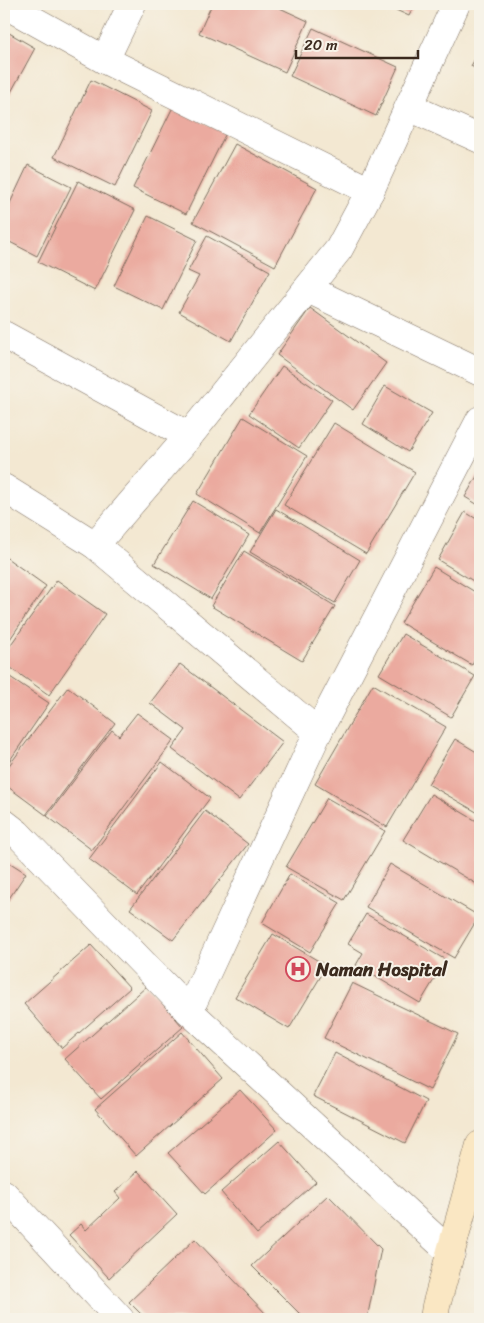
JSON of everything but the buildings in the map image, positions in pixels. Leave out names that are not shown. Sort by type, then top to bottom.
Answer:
[{"type":"street","points":[[4,4],[105,60],[370,191]]},
{"type":"street","points":[[105,60],[132,4]]},
{"type":"street","points":[[95,546],[190,436],[339,249],[370,191],[456,4]]},
{"type":"street","points":[[409,107],[480,139]]},
{"type":"street","points":[[308,289],[480,372]]},
{"type":"street","points":[[4,335],[190,436]]},
{"type":"street","points":[[189,1011],[318,732],[480,420]]},
{"type":"street","points":[[4,488],[95,546],[318,732]]},
{"type":"street","points":[[4,823],[17,833],[189,1011],[451,1253]]},
{"type":"street","points":[[434,1319],[480,1145]]},
{"type":"street","points":[[4,1194],[120,1319]]},
{"type":"place","name":"Naman Hospital","points":[[298,969]]}]
